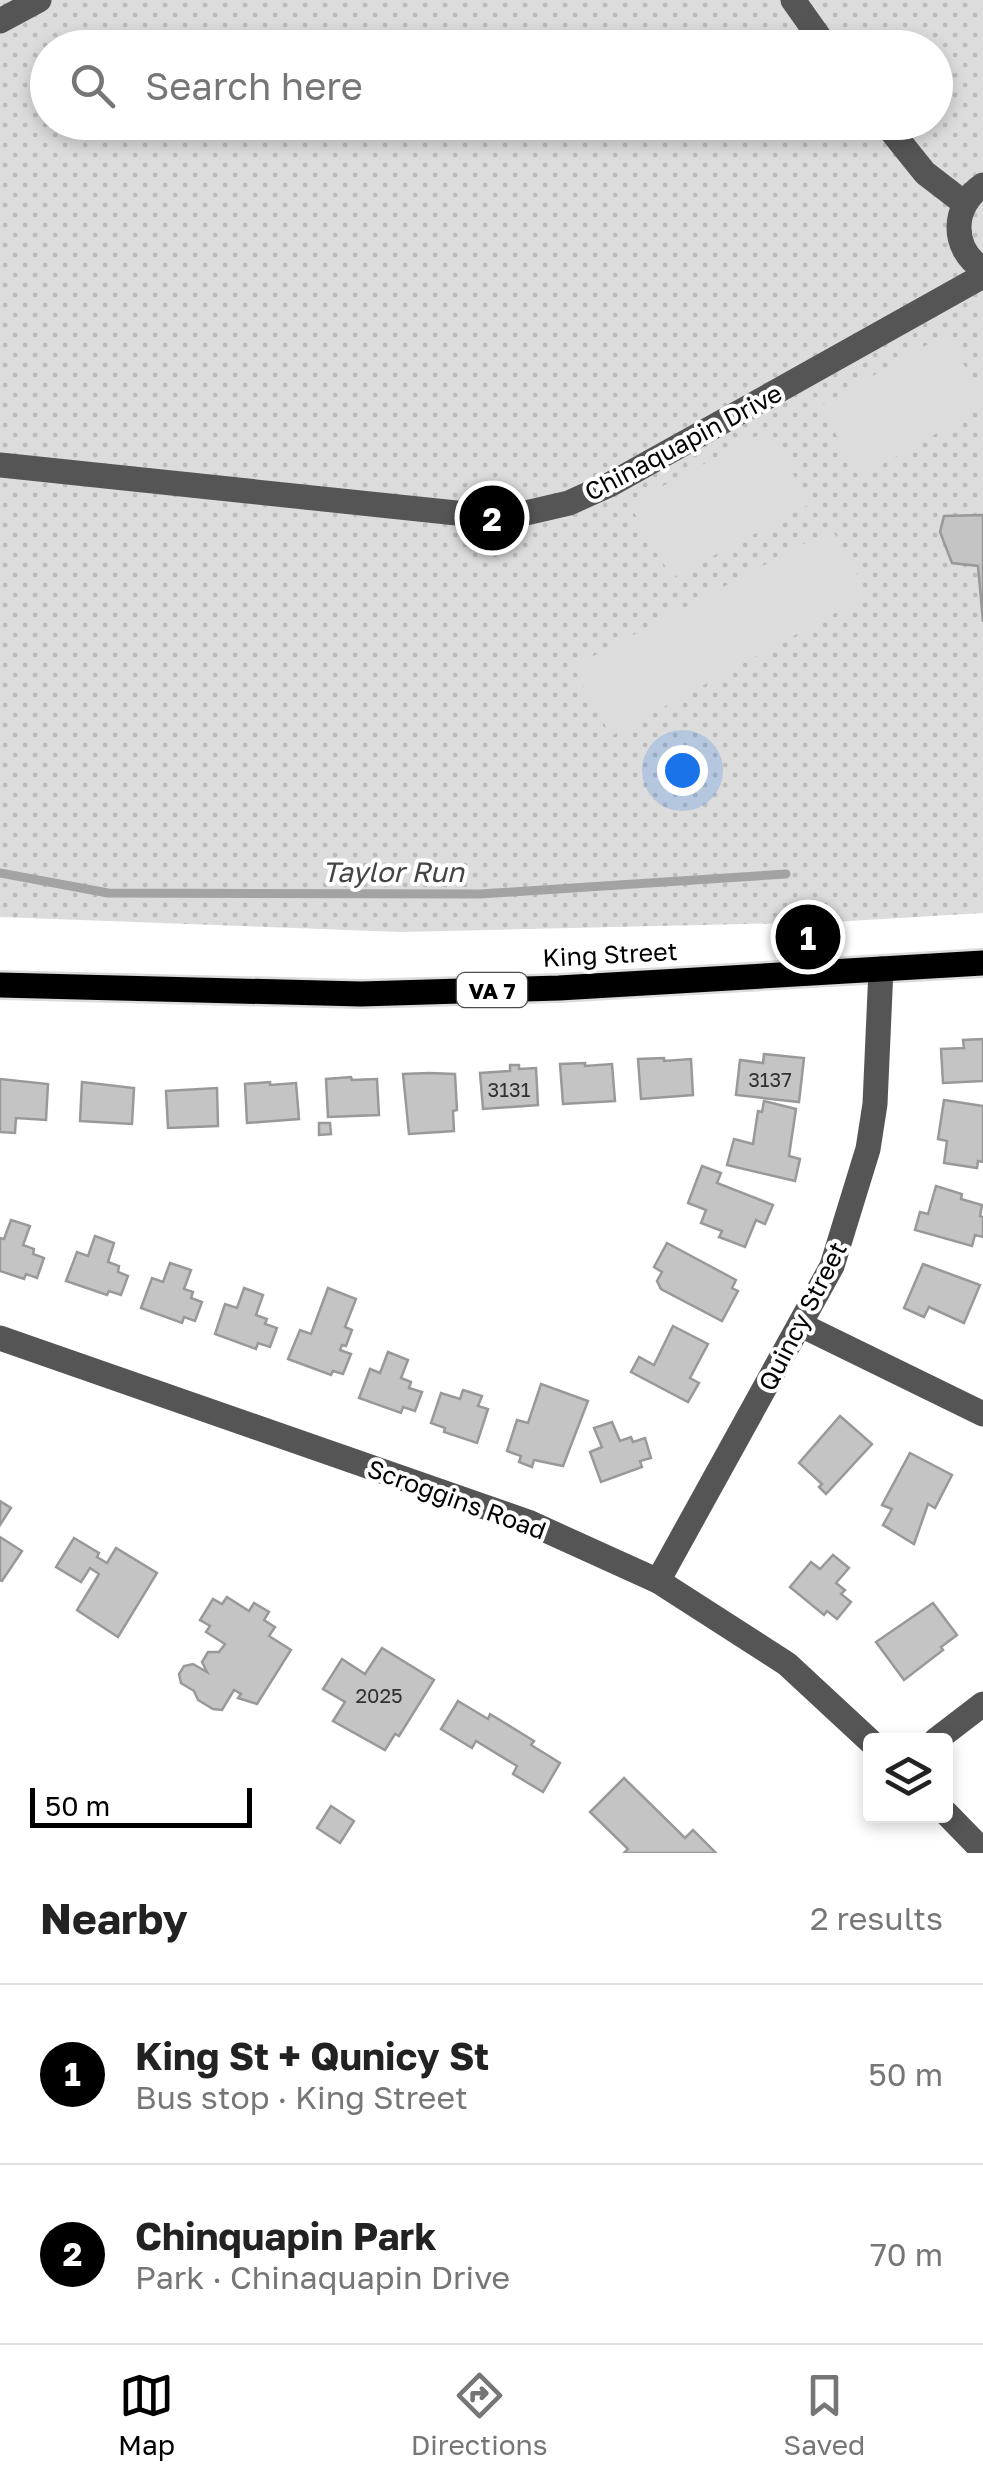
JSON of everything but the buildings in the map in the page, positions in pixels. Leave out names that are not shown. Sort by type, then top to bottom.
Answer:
[{"type":"main road","name":"King Street","points":[[0,985],[360,994],[559,988],[983,962]]},
{"type":"street","points":[[0,21],[40,0]]},
{"type":"street","points":[[793,0],[815,30]]},
{"type":"street","name":"Chinaquapin Drive","points":[[0,465],[504,518],[570,503],[611,484],[983,272],[960,242],[959,216],[974,195],[925,173],[898,140]]},
{"type":"street","name":"Quincy Street","points":[[658,1580],[832,1266],[868,1150],[875,1104],[881,969]]},
{"type":"street","points":[[801,1324],[983,1414]]},
{"type":"street","name":"Scroggins Road","points":[[0,1338],[528,1522],[658,1580],[787,1664],[863,1735]]},
{"type":"street","points":[[945,1733],[983,1704]]},
{"type":"street","points":[[953,1820],[983,1851]]},
{"type":"shaded area","points":[[0,0],[983,0],[983,913],[833,922],[401,932],[0,917]]},
{"type":"shaded area","points":[[946,334],[983,398],[983,407],[860,477],[820,406]]},
{"type":"shaded area","points":[[768,430],[810,504],[672,578],[629,504]]},
{"type":"shaded area","points":[[832,529],[868,595],[611,736],[573,667]]},
{"type":"waterway","name":"Taylor Run","points":[[0,873],[108,893],[480,894],[786,874]]},
{"type":"place","name":"Chinquapin Park","points":[[492,518]]},
{"type":"place","name":"King St + Qunicy St","points":[[808,937]]}]
